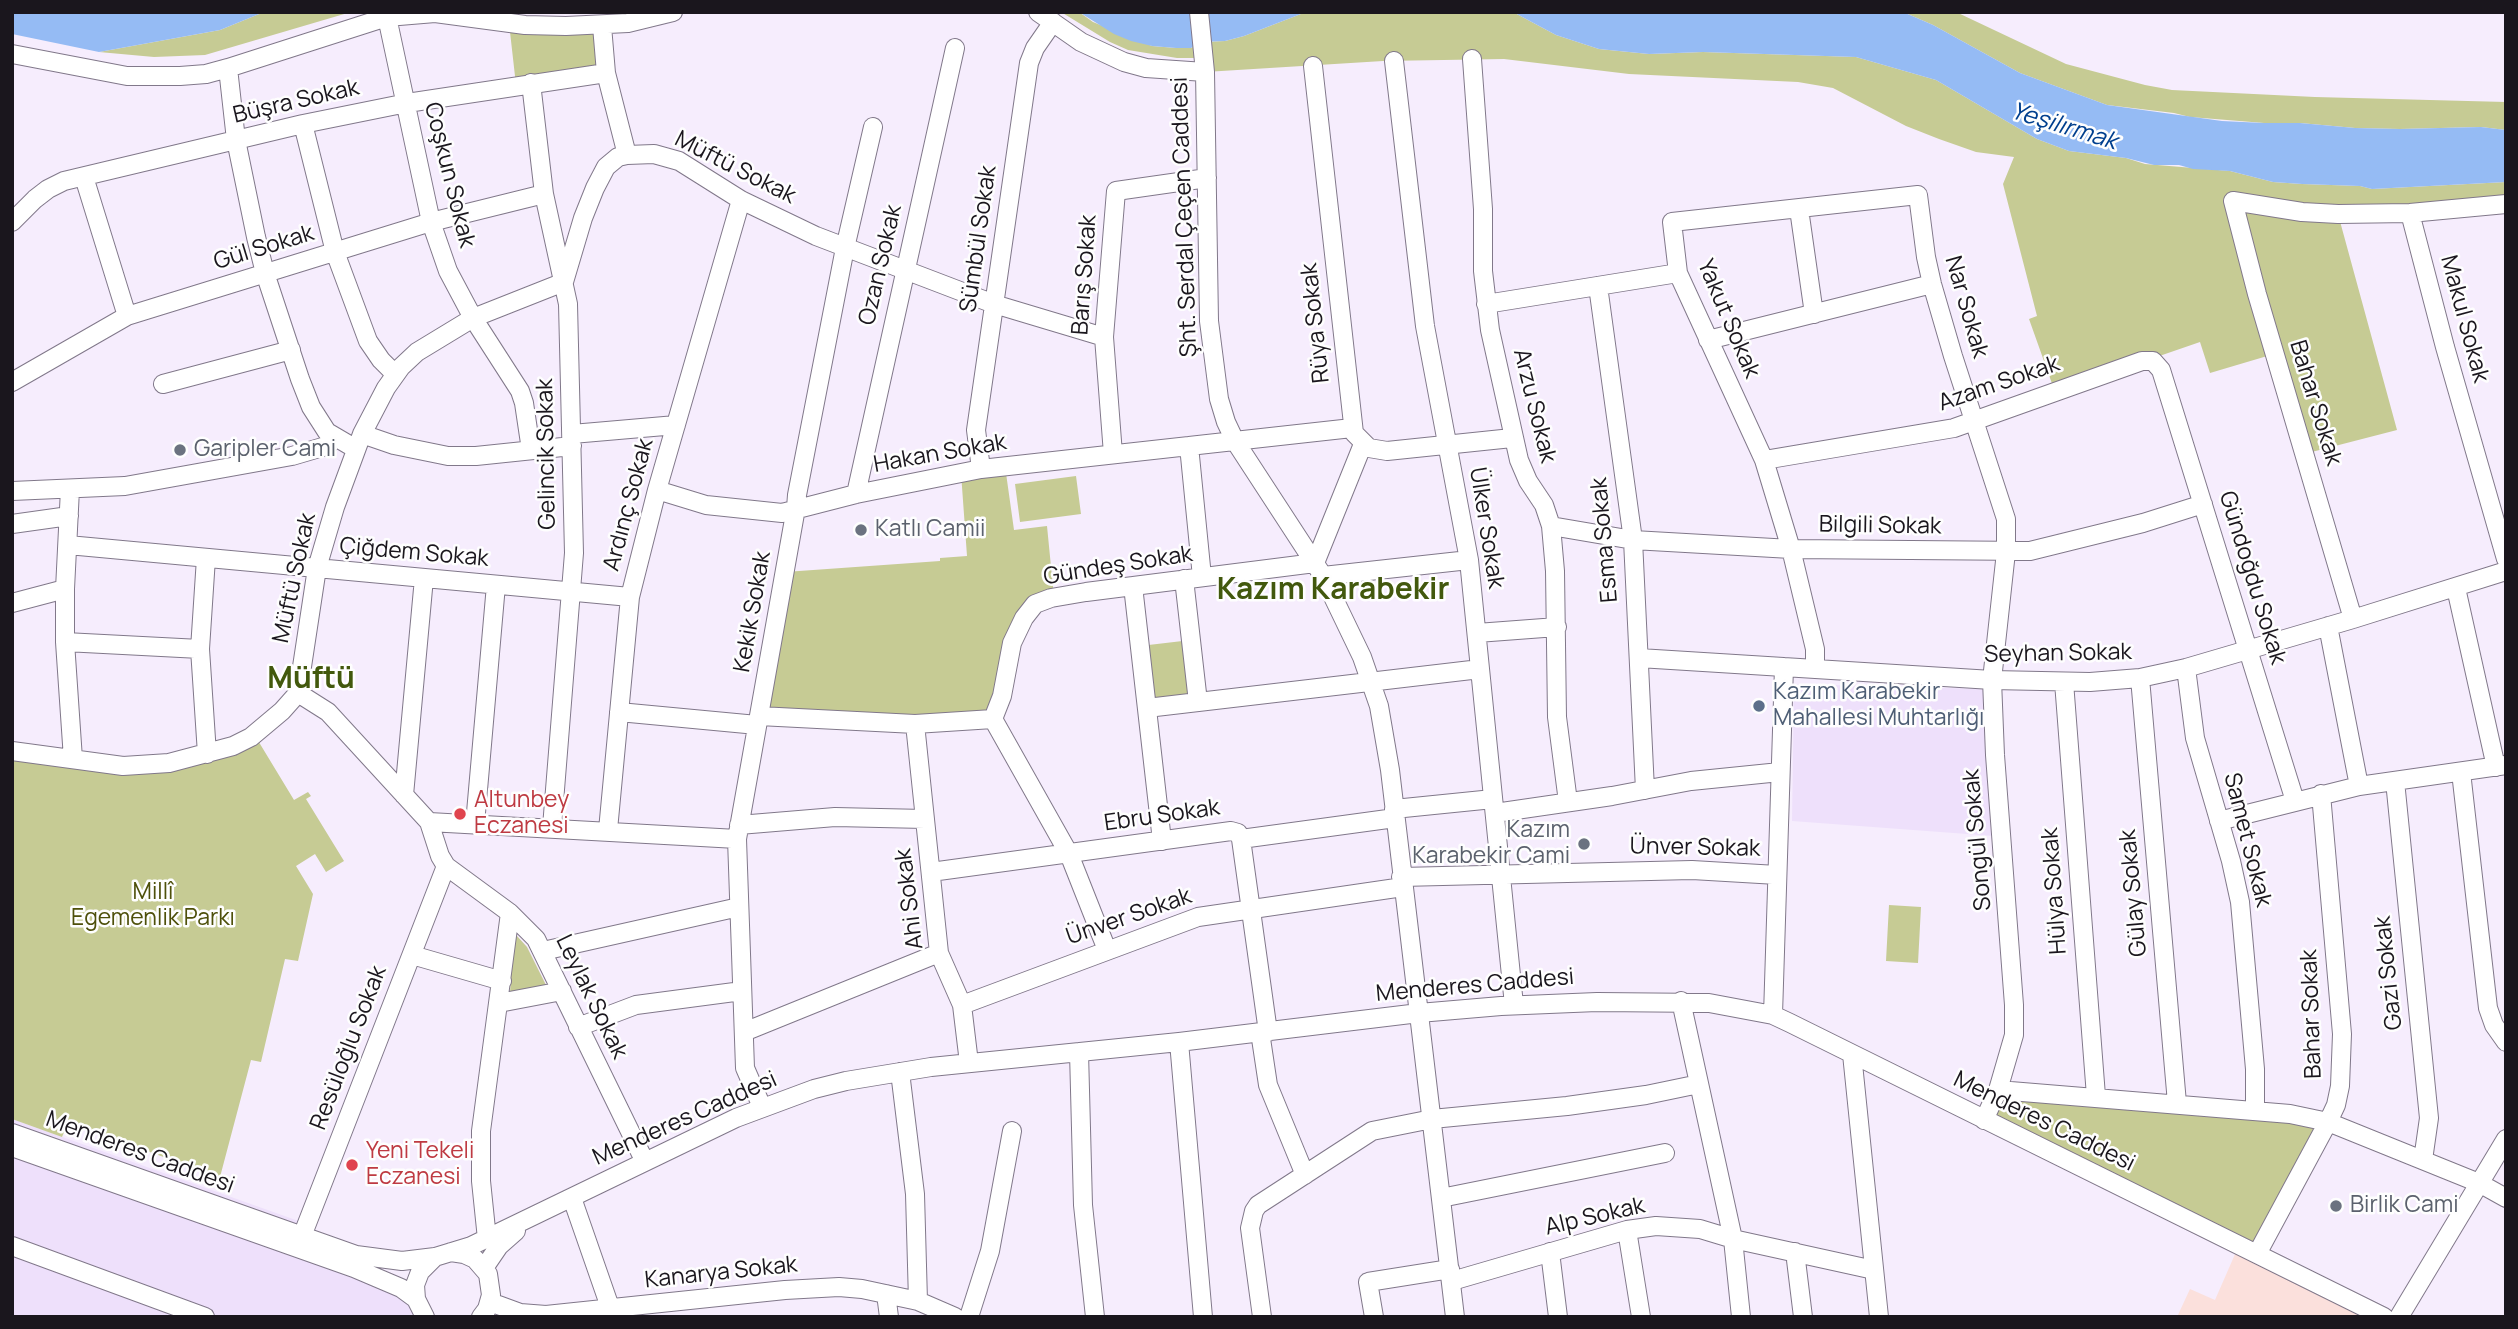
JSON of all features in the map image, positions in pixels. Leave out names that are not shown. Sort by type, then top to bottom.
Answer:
[{"type":"street","points":[[12,54],[127,76],[180,76],[206,74],[228,68],[387,17],[435,13],[526,25],[602,26],[641,21],[673,12]]},
{"type":"street","name":"Şht. Serdal Çeçen Caddesi","points":[[1199,12],[1204,48],[1209,321],[1214,366],[1226,422],[1235,441],[1319,570],[1373,682],[1385,734],[1455,1317]]},
{"type":"street","name":"Coşkun Sokak","points":[[387,17],[431,222],[448,271],[473,318],[520,391],[531,450]]},
{"type":"street","points":[[1045,17],[1103,54],[1124,62],[1146,68],[1205,72]]},
{"type":"street","name":"Sümbül Sokak","points":[[981,469],[976,430],[1029,63],[1045,17]]},
{"type":"street","points":[[564,282],[583,218],[601,175],[612,161],[626,155],[606,73],[602,26]]},
{"type":"street","name":"Ozan Sokak","points":[[856,494],[955,48]]},
{"type":"street","name":"Arzu Sokak","points":[[1472,59],[1482,195],[1486,304],[1512,438],[1528,481],[1544,505],[1551,526],[1555,571],[1558,717],[1568,802]]},
{"type":"street","name":"Ülker Sokak","points":[[1394,61],[1425,326],[1469,560],[1514,1006]]},
{"type":"street","name":"Rüya Sokak","points":[[1313,65],[1352,428],[1363,444]]},
{"type":"street","points":[[228,68],[236,140],[265,273],[311,407],[327,432],[336,438],[394,445],[448,456],[531,450],[572,440],[676,425]]},
{"type":"street","name":"Büşra Sokak","points":[[12,222],[19,203],[64,181],[303,124],[407,103],[606,73]]},
{"type":"street","name":"Gelincik Sokak","points":[[531,83],[544,194],[568,304],[572,440],[574,553],[552,828]]},
{"type":"street","points":[[303,124],[335,252],[368,341],[395,374]]},
{"type":"street","name":"Kekik Sokak","points":[[762,1107],[745,1068],[738,832],[797,495],[845,247],[873,127]]},
{"type":"street","name":"Müftü Sokak","points":[[626,155],[654,154],[679,161],[741,200],[816,236],[995,304],[1104,337]]},
{"type":"street","points":[[84,177],[127,316]]},
{"type":"street","name":"Barış Sokak","points":[[1113,454],[1104,337],[1116,191],[1207,178]]},
{"type":"street","name":"Gül Sokak","points":[[12,382],[127,316],[431,222],[544,194]]},
{"type":"street","name":"Yakut Sokak","points":[[1815,669],[1815,649],[1791,549],[1764,460],[1678,273],[1672,222],[1918,195]]},
{"type":"street","name":"Nar Sokak","points":[[1918,195],[1932,284],[2003,506],[2006,519],[2006,552]]},
{"type":"street","name":"Ardınç Sokak","points":[[608,830],[630,597],[657,490],[741,200]]},
{"type":"street","name":"Bahar Sokak","points":[[2353,619],[2257,293],[2233,201],[2314,213],[2410,213]]},
{"type":"street","points":[[2410,213],[2506,204]]},
{"type":"street","points":[[1799,209],[1814,314]]},
{"type":"street","name":"Makul Sokak","points":[[2410,213],[2506,559]]},
{"type":"street","points":[[1486,304],[1678,273]]},
{"type":"street","name":"Müftü Sokak","points":[[298,693],[317,568],[335,507],[359,442],[375,407],[395,374],[417,352],[473,318],[564,282]]},
{"type":"street","points":[[1709,340],[1932,284]]},
{"type":"street","name":"Esma Sokak","points":[[1598,286],[1633,540],[1645,790]]},
{"type":"street","points":[[163,384],[291,350]]},
{"type":"street","name":"Azam Sokak","points":[[1764,460],[1954,429],[2142,361],[2152,361],[2161,370]]},
{"type":"street","name":"Gündoğdu Sokak","points":[[2161,370],[2295,801]]},
{"type":"street","name":"Hakan Sokak","points":[[657,490],[706,505],[782,513],[856,494],[981,469],[1352,428]]},
{"type":"street","points":[[12,491],[125,485],[292,456],[326,446],[336,438]]},
{"type":"street","points":[[1319,570],[1363,444],[1387,452],[1512,438]]},
{"type":"street","points":[[1189,446],[1198,702]]},
{"type":"street","points":[[71,489],[65,642],[73,759]]},
{"type":"street","name":"Bilgili Sokak","points":[[1551,526],[1633,540],[1791,549],[2006,552],[2030,551],[2143,523],[2203,504]]},
{"type":"street","points":[[12,524],[69,516]]},
{"type":"street","name":"Çiğdem Sokak","points":[[68,545],[630,597]]},
{"type":"street","name":"Songül Sokak","points":[[1984,1120],[1998,1090],[2014,1035],[1992,680],[2006,552]]},
{"type":"street","points":[[206,558],[200,649],[207,754]]},
{"type":"street","name":"Gündeş Sokak","points":[[993,719],[1002,696],[1012,643],[1029,609],[1051,598],[1193,578],[1469,560]]},
{"type":"street","name":"Seyhan Sokak","points":[[1639,658],[1992,680],[2064,682],[2140,678],[2248,650],[2506,571]]},
{"type":"street","points":[[404,795],[424,578]]},
{"type":"street","points":[[475,824],[496,585]]},
{"type":"street","points":[[1133,586],[1162,841]]},
{"type":"street","points":[[2219,821],[2359,786],[2501,766],[2456,588]]},
{"type":"street","points":[[12,603],[65,589]]},
{"type":"street","points":[[2328,626],[2359,786]]},
{"type":"street","points":[[1477,634],[1557,627]]},
{"type":"street","points":[[65,642],[200,649]]},
{"type":"street","points":[[1773,1015],[1784,667]]},
{"type":"street","name":"Samet Sokak","points":[[2186,668],[2195,738],[2240,902],[2253,1045],[2255,1110]]},
{"type":"street","points":[[1147,708],[1480,669]]},
{"type":"street","name":"Gülay Sokak","points":[[2140,678],[2177,1103]]},
{"type":"street","name":"Hülya Sokak","points":[[2064,682],[2096,1096]]},
{"type":"street","points":[[12,751],[123,766],[169,763],[233,746],[251,737],[282,711],[298,693],[328,712],[429,822],[446,866]]},
{"type":"street","points":[[619,712],[758,721],[915,724],[993,719],[1069,854],[1107,950]]},
{"type":"street","name":"Ahi Sokak","points":[[915,724],[939,953],[962,1005],[969,1063]]},
{"type":"street","name":"Ebru Sokak","points":[[931,872],[1231,831],[1238,833],[1241,839],[1395,813],[1568,802],[1691,781],[1780,772]]},
{"type":"street","points":[[2461,772],[2488,1008],[2494,1025],[2506,1042]]},
{"type":"street","name":"Gazi Sokak","points":[[2395,781],[2429,1118],[2423,1160]]},
{"type":"street","name":"Bahar Sokak","points":[[2257,1254],[2328,1122],[2336,1105],[2340,1086],[2342,1034],[2321,794]]},
{"type":"street","points":[[429,822],[608,830],[738,832],[835,817],[925,819]]},
{"type":"street","points":[[1241,839],[1251,909],[1268,1084],[1305,1175]]},
{"type":"street","name":"Leylak Sokak","points":[[446,866],[510,913],[530,932],[543,951],[645,1163]]},
{"type":"street","name":"Resüloğlu Sokak","points":[[300,1242],[446,866]]},
{"type":"street","name":"Ünver Sokak","points":[[962,1005],[1198,917],[1402,882],[1501,874],[1692,870],[1777,875]]},
{"type":"street","points":[[543,951],[739,908]]},
{"type":"street","points":[[487,1239],[481,1181],[481,1131],[510,913]]},
{"type":"street","points":[[744,1032],[939,953]]},
{"type":"street","points":[[412,954],[502,981]]},
{"type":"street","points":[[499,1003],[562,991]]},
{"type":"street","points":[[578,1027],[636,1005],[742,991]]},
{"type":"street","points":[[1681,1001],[1734,1239],[1741,1317]]},
{"type":"street","name":"Menderes Caddesi","points":[[12,1147],[300,1242],[381,1260],[402,1261],[443,1254],[487,1239],[762,1107],[845,1081],[969,1063],[1179,1042],[1419,1013],[1514,1006],[1681,1001],[1709,1003],[1773,1015],[2384,1317]]},
{"type":"street","points":[[1179,1042],[1203,1317]]},
{"type":"street","points":[[1079,1052],[1083,1205],[1095,1317]]},
{"type":"street","points":[[1852,1054],[1879,1317]]},
{"type":"street","points":[[900,1072],[915,1194],[918,1301]]},
{"type":"street","points":[[1257,1315],[1250,1228],[1258,1205],[1372,1131],[1432,1119],[1567,1107],[1646,1096],[1699,1084]]},
{"type":"street","points":[[1998,1090],[2255,1110],[2328,1122],[2479,1183],[2506,1198]]},
{"type":"street","points":[[969,1317],[990,1251],[1012,1131]]},
{"type":"street","name":"Menderes Caddesi","points":[[12,1133],[300,1242],[408,1291],[416,1299]]},
{"type":"street","points":[[2399,1317],[2506,1139]]},
{"type":"street","points":[[1441,1198],[1665,1153]]},
{"type":"street","points":[[572,1198],[611,1310]]},
{"type":"street","name":"Menderes Caddesi","points":[[484,1268],[499,1247],[532,1218]]},
{"type":"street","name":"Alp Sokak","points":[[1374,1317],[1368,1282],[1451,1275],[1550,1252],[1627,1230],[1678,1226],[1700,1229],[1874,1270]]},
{"type":"street","points":[[1627,1230],[1641,1317]]},
{"type":"street","points":[[12,1246],[205,1317]]},
{"type":"street","points":[[1550,1252],[1558,1317]]},
{"type":"street","points":[[1795,1252],[1803,1317]]},
{"type":"street","points":[[425,1316],[416,1299],[417,1278],[424,1266],[443,1254],[470,1256],[484,1268],[490,1281],[485,1309]]},
{"type":"street","name":"Kanarya Sokak","points":[[485,1309],[537,1316],[811,1288],[862,1289],[918,1301],[955,1317]]},
{"type":"street","points":[[886,1294],[889,1317]]},
{"type":"shaded area","points":[[1794,684],[1983,689],[1994,836],[1792,821]]},
{"type":"shaded area","points":[[12,1119],[307,1224],[297,1247],[392,1283],[424,1317],[12,1317]]},
{"type":"shaded area","points":[[2239,1245],[2384,1317],[2177,1317],[2190,1289],[2215,1300]]},
{"type":"green space","points":[[264,12],[351,12],[205,55],[154,57],[99,52],[220,30]]},
{"type":"green space","points":[[1061,12],[1079,12],[1093,22],[1152,46],[1176,48],[1191,48],[1200,42],[1225,41],[1244,36],[1306,12],[1513,12],[1556,35],[1599,49],[1649,54],[1703,52],[1856,57],[1936,80],[2037,139],[2069,151],[2126,158],[2145,164],[2230,171],[2273,182],[2360,186],[2372,189],[2506,182],[2506,204],[2338,214],[2397,430],[2304,454],[2274,354],[2210,373],[2200,342],[2055,392],[2029,319],[2037,316],[2003,184],[2014,157],[1976,152],[1939,139],[1906,126],[1833,88],[1798,82],[1629,74],[1504,59],[1383,61],[1205,72],[1204,58],[1177,58],[1128,50]]},
{"type":"green space","points":[[1903,12],[1956,12],[2066,64],[2172,90],[2506,102],[2506,130],[2481,127],[2355,128],[2264,123],[2190,117],[2107,105],[2020,73],[1933,25]]},
{"type":"green space","points":[[509,23],[602,26],[606,73],[516,85]]},
{"type":"green space","points":[[1005,466],[1014,530],[1047,526],[1054,597],[1035,604],[993,719],[759,716],[785,572],[940,561],[940,558],[967,556],[961,473]]},
{"type":"green space","points":[[1076,476],[1081,514],[1020,522],[1015,484]]},
{"type":"green space","points":[[1191,640],[1198,702],[1147,708],[1140,646]]},
{"type":"green space","name":"Millî Egemenlik Parkı","points":[[254,734],[294,800],[308,792],[311,796],[306,799],[344,861],[326,872],[315,854],[296,866],[313,894],[298,961],[285,959],[261,1062],[251,1060],[220,1177],[68,1123],[62,1137],[12,1119],[12,751],[123,766]]},
{"type":"green space","points":[[1889,905],[1921,907],[1918,963],[1886,961]]},
{"type":"green space","points":[[517,936],[527,947],[548,989],[510,994],[513,937]]},
{"type":"green space","points":[[1998,1090],[2328,1122],[2257,1254],[1984,1120]]},
{"type":"water","points":[[12,12],[264,12],[220,30],[99,52],[12,34]]},
{"type":"water","points":[[1079,12],[1306,12],[1244,36],[1225,41],[1200,42],[1191,48],[1176,48],[1131,41],[1114,34]]},
{"type":"water","name":"Yeşilırmak","points":[[1513,12],[1903,12],[1933,25],[2020,73],[2107,105],[2222,121],[2300,123],[2355,128],[2481,127],[2506,130],[2506,182],[2372,189],[2360,186],[2273,182],[2230,171],[2154,165],[2126,158],[2069,151],[2037,139],[1936,80],[1856,57],[1703,52],[1649,54],[1599,49],[1556,35]]},
{"type":"place","name":"Garipler Cami","points":[[180,450]]},
{"type":"place","name":"Katlı Camii","points":[[861,530]]},
{"type":"place","name":"Kazım Karabekir Mahallesi Muhtarlığı","points":[[1759,706]]},
{"type":"place","name":"Altunbey Eczanesi","points":[[460,814]]},
{"type":"place","name":"Kazım Karabekir Cami","points":[[1584,844]]},
{"type":"place","name":"Yeni Tekeli Eczanesi","points":[[352,1165]]},
{"type":"place","name":"Birlik Cami","points":[[2336,1206]]},
{"type":"district","name":"Kazım Karabekir","points":[[1333,591]]},
{"type":"district","name":"Müftü","points":[[311,680]]}]
